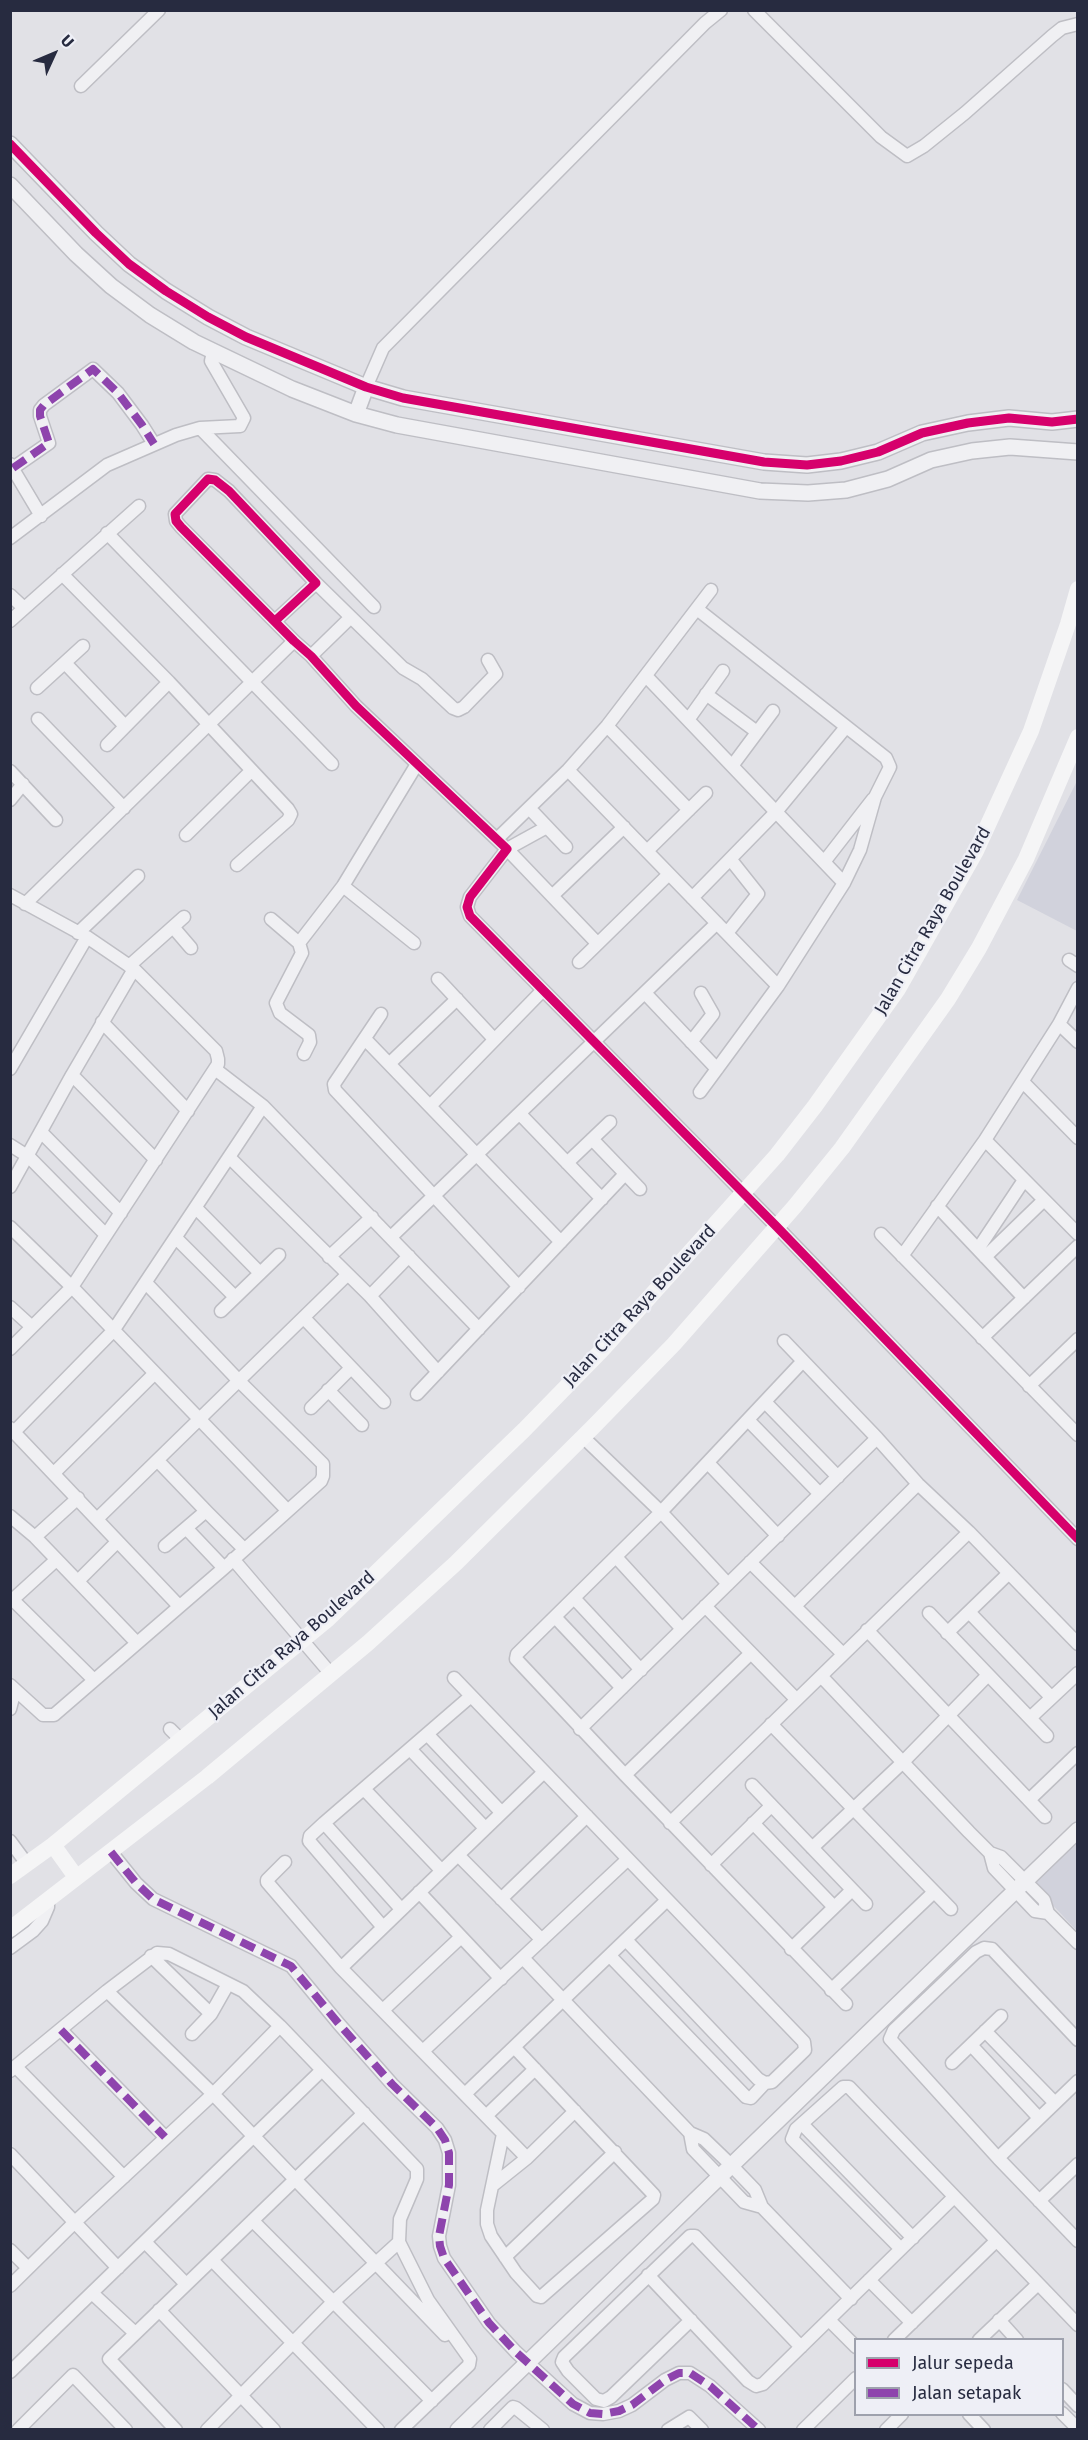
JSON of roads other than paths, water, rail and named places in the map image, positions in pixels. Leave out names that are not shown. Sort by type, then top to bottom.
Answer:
[{"type":"main road","name":"Jalan Citra Raya Boulevard","points":[[10,1876],[53,1845],[176,1734],[328,1619],[524,1430],[610,1341],[777,1155],[898,989],[976,851],[1031,731],[1068,624],[1077,589]]},
{"type":"main road","points":[[10,1929],[111,1852],[331,1674],[447,1571],[674,1344],[777,1227],[842,1148],[953,990],[979,948],[1026,859],[1077,737]]},
{"type":"main road","points":[[53,1845],[76,1877]]},
{"type":"street","points":[[139,10],[148,21]]},
{"type":"street","points":[[81,86],[159,10]]},
{"type":"street","points":[[356,414],[383,348],[705,23],[721,10]]},
{"type":"street","points":[[754,10],[881,137],[907,156],[924,146],[965,113],[1062,28],[1077,24]]},
{"type":"street","points":[[10,144],[96,233],[129,264],[166,291],[246,337],[366,387],[403,398],[764,462],[807,465],[841,461],[878,452],[922,433],[968,423],[1010,418],[1052,422],[1077,419]]},
{"type":"street","points":[[10,185],[76,254],[111,286],[150,315],[213,352],[292,389],[356,414],[397,425],[760,491],[808,493],[846,490],[888,479],[931,460],[972,451],[1010,447],[1077,452]]},
{"type":"street","points":[[10,538],[93,474],[154,444],[200,428],[240,426],[244,418],[211,361],[213,352]]},
{"type":"street","points":[[41,516],[12,466],[49,443],[40,416],[40,410],[44,405],[93,369],[118,393],[154,444]]},
{"type":"street","points":[[200,428],[374,607]]},
{"type":"street","points":[[488,660],[496,674],[464,707],[458,710],[422,679],[403,668],[350,618],[229,491],[215,480],[208,479],[176,514],[176,520],[311,656],[356,706],[498,838],[597,944]]},
{"type":"street","points":[[10,621],[139,506]]},
{"type":"street","points":[[107,533],[332,764]]},
{"type":"street","points":[[62,574],[169,682],[288,809],[290,817],[237,865]]},
{"type":"street","points":[[276,621],[316,583]]},
{"type":"street","points":[[498,838],[530,809],[608,726],[711,590]]},
{"type":"street","points":[[10,595],[24,608]]},
{"type":"street","points":[[696,609],[888,761],[890,767],[875,797],[860,850],[844,883],[778,986],[700,1092]]},
{"type":"street","points":[[311,656],[350,618]]},
{"type":"street","points":[[25,904],[294,641]]},
{"type":"street","points":[[37,688],[83,646]]},
{"type":"street","points":[[65,663],[125,726]]},
{"type":"street","points":[[688,720],[723,671]]},
{"type":"street","points":[[646,676],[844,883]]},
{"type":"street","points":[[107,744],[169,682]]},
{"type":"street","points":[[706,694],[757,732]]},
{"type":"street","points":[[732,766],[772,711]]},
{"type":"street","points":[[38,719],[124,808]]},
{"type":"street","points":[[608,726],[689,810]]},
{"type":"street","points":[[692,898],[776,812],[846,727]]},
{"type":"street","points":[[299,942],[343,886],[417,764]]},
{"type":"street","points":[[568,770],[778,986]]},
{"type":"street","points":[[10,771],[56,820]]},
{"type":"street","points":[[186,835],[251,771]]},
{"type":"street","points":[[10,800],[23,784]]},
{"type":"street","points":[[647,851],[706,793]]},
{"type":"street","points":[[824,862],[875,797]]},
{"type":"street","points":[[530,809],[566,847]]},
{"type":"street","points":[[547,826],[507,849],[470,897],[467,911],[777,1227],[1077,1539]]},
{"type":"street","points":[[552,896],[624,828]]},
{"type":"street","points":[[727,933],[758,894],[731,860]]},
{"type":"street","points":[[579,962],[669,874]]},
{"type":"street","points":[[10,1069],[82,935],[138,876]]},
{"type":"street","points":[[343,886],[414,943]]},
{"type":"street","points":[[10,895],[82,935],[131,968],[216,1051],[218,1064],[72,1287],[12,1344]]},
{"type":"street","points":[[10,1187],[29,1157],[131,968],[183,916]]},
{"type":"street","points":[[271,919],[299,942],[302,953],[276,1003],[280,1013],[309,1035],[310,1042],[304,1054]]},
{"type":"street","points":[[391,1237],[717,923]]},
{"type":"street","points":[[173,927],[191,948]]},
{"type":"street","points":[[438,980],[494,1039]]},
{"type":"street","points":[[902,1256],[985,1140],[1023,1082],[1059,1024],[1077,987]]},
{"type":"street","points":[[430,1106],[543,990]]},
{"type":"street","points":[[645,993],[717,1069]]},
{"type":"street","points":[[691,1042],[713,1014],[700,993]]},
{"type":"street","points":[[390,1064],[457,999]]},
{"type":"street","points":[[381,1014],[334,1088],[342,1100],[519,1287]]},
{"type":"street","points":[[102,1022],[188,1111]]},
{"type":"street","points":[[1059,1024],[1077,1042]]},
{"type":"street","points":[[365,1038],[561,1242]]},
{"type":"street","points":[[215,1070],[263,1106],[479,1329]]},
{"type":"street","points":[[72,1074],[156,1160]]},
{"type":"street","points":[[1023,1082],[1077,1138]]},
{"type":"street","points":[[179,1606],[12,1430],[113,1331],[263,1106]]},
{"type":"street","points":[[520,1114],[602,1199]]},
{"type":"street","points":[[567,1163],[610,1122]]},
{"type":"street","points":[[41,1132],[121,1213]]},
{"type":"street","points":[[592,1139],[640,1190]]},
{"type":"street","points":[[985,1140],[1077,1234]]},
{"type":"street","points":[[10,1144],[29,1157],[106,1235]]},
{"type":"street","points":[[229,1157],[346,1275],[370,1296],[438,1372]]},
{"type":"street","points":[[417,1394],[625,1174]]},
{"type":"street","points":[[981,1253],[1024,1180]]},
{"type":"street","points":[[981,1253],[1044,1200]]},
{"type":"street","points":[[937,1206],[1024,1298]]},
{"type":"street","points":[[196,1208],[260,1274]]},
{"type":"street","points":[[329,1257],[372,1217]]},
{"type":"street","points":[[10,1227],[72,1287],[287,1510]]},
{"type":"street","points":[[881,1234],[1029,1386],[1076,1430]]},
{"type":"street","points":[[176,1238],[235,1297]]},
{"type":"street","points":[[982,1338],[1077,1246]]},
{"type":"street","points":[[220,1311],[279,1255]]},
{"type":"street","points":[[370,1296],[409,1256]]},
{"type":"street","points":[[98,1519],[240,1382],[346,1275]]},
{"type":"street","points":[[13,1688],[43,1715],[50,1716],[58,1712],[321,1481],[325,1471],[323,1464],[240,1382],[146,1283]]},
{"type":"street","points":[[10,1306],[32,1327]]},
{"type":"street","points":[[304,1318],[384,1402]]},
{"type":"street","points":[[1029,1386],[1077,1339]]},
{"type":"street","points":[[784,1341],[877,1437],[918,1484],[969,1532],[1077,1644]]},
{"type":"street","points":[[803,1361],[661,1512],[517,1654],[516,1659],[580,1729],[846,2004]]},
{"type":"street","points":[[311,1408],[351,1368]]},
{"type":"street","points":[[54,1473],[155,1373]]},
{"type":"street","points":[[328,1390],[362,1425]]},
{"type":"street","points":[[765,1402],[838,1477]]},
{"type":"street","points":[[748,1420],[820,1494]]},
{"type":"street","points":[[583,1437],[661,1512],[728,1584]]},
{"type":"street","points":[[580,1729],[877,1437]]},
{"type":"street","points":[[158,1461],[244,1550]]},
{"type":"street","points":[[708,1463],[778,1536]]},
{"type":"street","points":[[795,1606],[918,1484]]},
{"type":"street","points":[[35,1537],[78,1498]]},
{"type":"street","points":[[165,1546],[206,1510]]},
{"type":"street","points":[[10,1516],[35,1537],[55,1561],[78,1581],[136,1643]]},
{"type":"street","points":[[186,1528],[228,1563],[302,1640],[331,1674]]},
{"type":"street","points":[[670,1822],[969,1532]]},
{"type":"street","points":[[78,1581],[117,1542]]},
{"type":"street","points":[[616,1557],[682,1629]]},
{"type":"street","points":[[55,1561],[12,1601],[94,1680]]},
{"type":"street","points":[[750,1562],[843,1654]]},
{"type":"street","points":[[947,1633],[1009,1573]]},
{"type":"street","points":[[574,1598],[640,1670]]},
{"type":"street","points":[[705,1606],[796,1700]]},
{"type":"street","points":[[969,1612],[1052,1697]]},
{"type":"street","points":[[929,1613],[1047,1736]]},
{"type":"street","points":[[555,1617],[622,1688]]},
{"type":"street","points":[[867,1630],[1045,1817]]},
{"type":"street","points":[[625,1775],[750,1654]]},
{"type":"street","points":[[1030,1718],[1077,1673]]},
{"type":"street","points":[[812,1848],[902,1763],[988,1674]]},
{"type":"street","points":[[821,1676],[1015,1880],[1035,1911],[1048,1913],[1077,1943]]},
{"type":"street","points":[[454,1678],[804,2042],[806,2047],[803,2053],[772,2082],[765,2083],[758,2079],[626,1940]]},
{"type":"street","points":[[10,1708],[13,1688]]},
{"type":"street","points":[[382,1926],[309,1841],[310,1836],[471,1696]]},
{"type":"street","points":[[771,1724],[951,1909]]},
{"type":"street","points":[[427,1734],[501,1812]]},
{"type":"street","points":[[410,1749],[485,1828]]},
{"type":"street","points":[[1029,1800],[1077,1753]]},
{"type":"street","points":[[341,1968],[544,1772]]},
{"type":"street","points":[[752,1785],[866,1904]]},
{"type":"street","points":[[364,1790],[441,1870]]},
{"type":"street","points":[[711,1865],[771,1806]]},
{"type":"street","points":[[501,1899],[586,1816]]},
{"type":"street","points":[[324,1822],[401,1910]]},
{"type":"street","points":[[753,1823],[834,1907]]},
{"type":"street","points":[[458,2430],[522,2357],[1015,1880],[1077,1830]]},
{"type":"street","points":[[10,1841],[27,1864]]},
{"type":"street","points":[[111,1852],[136,1883],[153,1899],[291,1966],[369,2058],[437,2128],[450,2153],[449,2185],[441,2222],[440,2246],[444,2258],[477,2307],[505,2339],[573,2404],[590,2413],[603,2414],[620,2411],[672,2376],[679,2373],[690,2373],[710,2386],[759,2430]]},
{"type":"street","points":[[458,1855],[542,1940]]},
{"type":"street","points":[[423,2051],[628,1859]]},
{"type":"street","points":[[285,1862],[267,1882],[341,1968],[527,2158]]},
{"type":"street","points":[[791,1949],[852,1890]]},
{"type":"street","points":[[419,1892],[501,1979]]},
{"type":"street","points":[[831,1989],[934,1892]]},
{"type":"street","points":[[10,1948],[33,1931],[42,1921],[48,1908],[48,1900]]},
{"type":"street","points":[[465,2094],[667,1900]]},
{"type":"street","points":[[383,2010],[461,1937]]},
{"type":"street","points":[[1077,2040],[992,1949],[984,1948],[976,1952],[891,2034],[890,2039],[1077,2241]]},
{"type":"street","points":[[124,2177],[13,2069],[151,1956],[157,1953],[169,1954],[243,1991],[280,2026],[417,2169],[418,2174],[400,2219],[399,2241],[428,2300],[470,2361]]},
{"type":"street","points":[[151,1956],[211,2014]]},
{"type":"street","points":[[610,1956],[746,2097],[751,2098],[765,2083]]},
{"type":"street","points":[[523,1959],[690,2133],[709,2143],[755,2190],[762,2207],[851,2299]]},
{"type":"street","points":[[192,2034],[211,2014],[228,1984]]},
{"type":"street","points":[[107,1991],[213,2094],[470,2361]]},
{"type":"street","points":[[952,2064],[1001,2016]]},
{"type":"street","points":[[10,2286],[75,2222],[213,2094],[280,2026]]},
{"type":"street","points":[[60,2030],[165,2138]]},
{"type":"street","points":[[985,2031],[1055,2103]]},
{"type":"street","points":[[971,2045],[1039,2118]]},
{"type":"street","points":[[503,2134],[486,2224],[505,2258],[537,2296],[544,2296],[653,2199],[652,2191],[514,2047]]},
{"type":"street","points":[[486,2116],[536,2069]]},
{"type":"street","points":[[10,2372],[322,2070]]},
{"type":"street","points":[[998,2158],[1077,2081]]},
{"type":"street","points":[[901,2249],[794,2142],[792,2136],[802,2124],[843,2087],[849,2087],[1077,2325]]},
{"type":"street","points":[[492,2186],[527,2158],[575,2111]]},
{"type":"street","points":[[176,2430],[109,2359],[364,2113]]},
{"type":"street","points":[[802,2124],[913,2238]]},
{"type":"street","points":[[690,2133],[693,2149],[697,2154],[744,2202],[762,2207]]},
{"type":"street","points":[[505,2258],[615,2152]]},
{"type":"street","points":[[10,2154],[118,2268]]},
{"type":"street","points":[[1039,2201],[1077,2164]]},
{"type":"street","points":[[648,2275],[748,2381],[756,2386],[764,2384],[954,2197]]},
{"type":"street","points":[[253,2221],[432,2401]]},
{"type":"street","points":[[691,2320],[611,2397],[604,2401],[596,2399],[562,2362],[564,2357],[690,2236],[695,2236],[801,2347]]},
{"type":"street","points":[[207,2430],[333,2302],[399,2241]]},
{"type":"street","points":[[896,2338],[996,2241]]},
{"type":"street","points":[[145,2242],[186,2284]]},
{"type":"street","points":[[10,2250],[28,2268]]},
{"type":"street","points":[[212,2260],[378,2430]]},
{"type":"street","points":[[869,2280],[912,2323]]},
{"type":"street","points":[[985,2337],[999,2319],[1038,2284]]},
{"type":"street","points":[[92,2293],[135,2333]]},
{"type":"street","points":[[159,2310],[274,2430]]},
{"type":"street","points":[[999,2319],[1015,2338]]},
{"type":"street","points":[[829,2320],[854,2346]]},
{"type":"street","points":[[401,2430],[469,2366],[470,2361]]},
{"type":"street","points":[[22,2428],[73,2375],[126,2430]]},
{"type":"street","points":[[803,2430],[854,2379]]},
{"type":"street","points":[[1064,2391],[1077,2406]]},
{"type":"street","points":[[490,2430],[513,2407],[543,2430]]},
{"type":"street","points":[[1064,2415],[1077,2429]]},
{"type":"street","points":[[970,2416],[984,2430]]},
{"type":"street","points":[[668,2430],[689,2418],[702,2430]]}]
